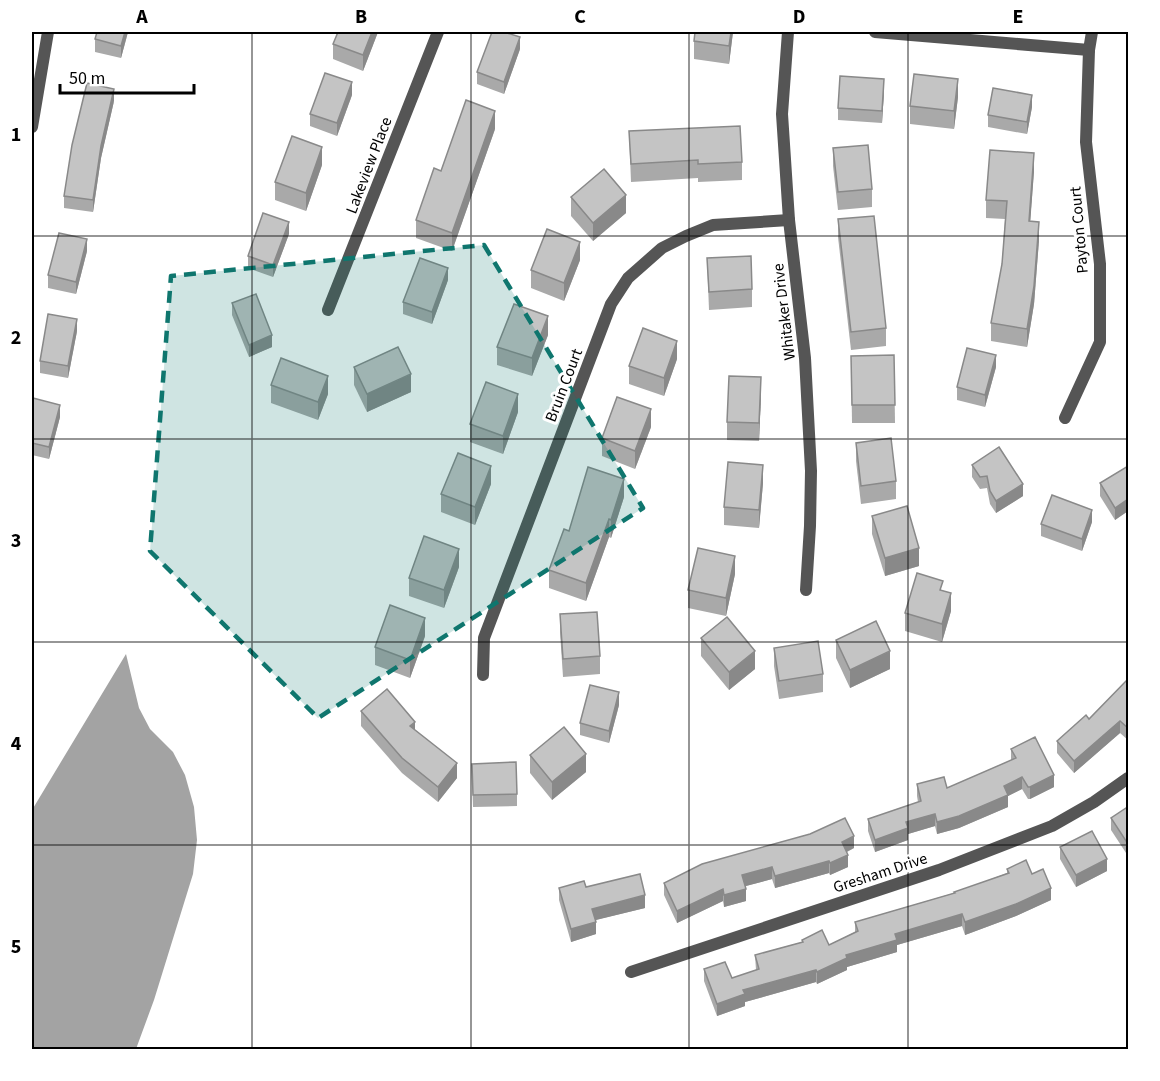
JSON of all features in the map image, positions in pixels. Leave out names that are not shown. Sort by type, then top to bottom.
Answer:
[{"type":"street","points":[[32,127],[48,32]]},
{"type":"street","name":"Lakeview Place","points":[[328,310],[438,32]]},
{"type":"street","name":"Whitaker Drive","points":[[788,32],[782,114],[789,220],[806,358],[810,460],[810,526],[806,590]]},
{"type":"street","points":[[875,32],[1089,51]]},
{"type":"street","name":"Payton Court","points":[[1065,417],[1100,342],[1100,264],[1086,142],[1089,51],[1092,32]]},
{"type":"street","name":"Bruin Court","points":[[483,675],[484,638],[611,304],[628,278],[662,248],[713,225],[789,220]]},
{"type":"street","name":"Gresham Drive","points":[[631,972],[939,870],[1052,826],[1094,802],[1128,778]]},
{"type":"highlighted area","points":[[484,245],[643,508],[318,718],[150,551],[171,276]]},
{"type":"shaded area","points":[[126,654],[139,708],[150,729],[173,752],[185,775],[194,807],[197,840],[193,874],[154,1000],[136,1049],[32,1049],[32,810]]},
{"type":"building","points":[[97,32],[125,32],[121,46],[95,39]]},
{"type":"building","points":[[338,32],[372,32],[363,55],[333,44]]},
{"type":"building","points":[[492,32],[504,32],[520,37],[504,82],[477,72]]},
{"type":"building","points":[[695,32],[731,32],[729,46],[694,41]]},
{"type":"building","points":[[325,73],[352,82],[337,123],[310,114]]},
{"type":"building","points":[[914,74],[958,79],[954,111],[910,106]]},
{"type":"building","points":[[840,76],[884,79],[882,111],[838,108]]},
{"type":"building","points":[[87,83],[114,89],[101,146],[93,200],[64,196],[72,145]]},
{"type":"building","points":[[993,88],[1032,95],[1027,122],[988,115]]},
{"type":"building","points":[[466,100],[495,111],[452,233],[416,220],[434,168],[441,171]]},
{"type":"building","points":[[740,126],[742,162],[698,164],[698,160],[631,164],[629,131]]},
{"type":"building","points":[[292,136],[322,147],[306,193],[275,182]]},
{"type":"building","points":[[868,145],[872,189],[838,192],[833,148]]},
{"type":"building","points":[[990,150],[1034,153],[1029,221],[1039,222],[1034,286],[1027,329],[991,323],[1002,264],[1007,201],[986,200]]},
{"type":"building","points":[[604,169],[626,195],[593,223],[571,197]]},
{"type":"building","points":[[263,213],[289,222],[273,265],[248,256]]},
{"type":"building","points":[[874,216],[886,328],[851,332],[838,219]]},
{"type":"building","points":[[547,229],[580,242],[564,283],[531,270]]},
{"type":"building","points":[[59,233],[87,239],[76,282],[48,275]]},
{"type":"building","points":[[751,256],[752,289],[709,292],[707,258]]},
{"type":"building","points":[[420,258],[448,268],[432,312],[403,302]]},
{"type":"building","points":[[256,294],[272,335],[249,345],[232,303]]},
{"type":"building","points":[[514,304],[548,316],[532,358],[497,347]]},
{"type":"building","points":[[48,314],[77,319],[68,366],[40,361]]},
{"type":"building","points":[[643,328],[677,341],[664,378],[629,366]]},
{"type":"building","points":[[398,347],[411,374],[367,394],[354,367]]},
{"type":"building","points":[[967,348],[996,355],[985,395],[957,387]]},
{"type":"building","points":[[894,355],[895,405],[852,405],[851,356]]},
{"type":"building","points":[[281,358],[328,376],[318,402],[271,385]]},
{"type":"building","points":[[729,376],[761,377],[759,423],[727,422]]},
{"type":"building","points":[[486,382],[518,394],[503,436],[470,424]]},
{"type":"building","points":[[617,397],[651,409],[635,451],[602,438]]},
{"type":"building","points":[[33,398],[60,405],[49,447],[32,443]]},
{"type":"building","points":[[891,438],[896,481],[861,486],[856,443]]},
{"type":"building","points":[[999,447],[1023,484],[996,501],[990,491],[987,476],[980,477],[972,465]]},
{"type":"building","points":[[458,453],[491,466],[475,507],[441,494]]},
{"type":"building","points":[[728,462],[763,465],[759,510],[724,507]]},
{"type":"building","points":[[1128,466],[1128,499],[1115,508],[1100,483]]},
{"type":"building","points":[[588,467],[624,479],[611,520],[609,519],[586,583],[549,570],[564,529],[569,531]]},
{"type":"building","points":[[1052,495],[1092,510],[1082,539],[1041,524]]},
{"type":"building","points":[[907,506],[919,548],[885,558],[872,516]]},
{"type":"building","points":[[424,536],[459,549],[444,590],[409,578]]},
{"type":"building","points":[[698,548],[735,556],[726,598],[688,590]]},
{"type":"building","points":[[917,573],[943,581],[940,590],[951,593],[942,624],[905,613]]},
{"type":"building","points":[[390,605],[425,618],[410,660],[375,647]]},
{"type":"building","points":[[597,612],[600,656],[563,659],[560,614]]},
{"type":"building","points":[[727,617],[755,651],[729,672],[701,638]]},
{"type":"building","points":[[876,621],[890,651],[850,670],[836,640]]},
{"type":"building","points":[[818,641],[823,674],[779,681],[774,648]]},
{"type":"building","points":[[1126,681],[1128,683],[1128,728],[1120,721],[1074,761],[1057,741],[1086,715],[1089,719]]},
{"type":"building","points":[[590,685],[619,692],[609,731],[580,723]]},
{"type":"building","points":[[387,689],[415,722],[410,726],[457,763],[438,787],[402,758],[361,711]]},
{"type":"building","points":[[564,727],[586,754],[552,782],[530,755]]},
{"type":"building","points":[[1035,737],[1054,775],[1030,787],[1022,777],[1004,786],[1008,795],[959,816],[937,822],[935,814],[906,822],[908,828],[875,840],[868,819],[921,801],[917,784],[944,777],[947,788],[1016,758],[1011,749]]},
{"type":"building","points":[[516,762],[517,794],[473,795],[472,764]]},
{"type":"building","points":[[1126,808],[1128,811],[1128,844],[1111,818]]},
{"type":"building","points":[[845,818],[854,836],[842,842],[848,855],[830,863],[829,861],[775,876],[772,867],[742,875],[746,889],[724,895],[723,889],[677,911],[664,883],[702,864],[810,834]]},
{"type":"building","points":[[1092,831],[1107,859],[1076,875],[1060,847]]},
{"type":"building","points":[[1026,860],[1032,874],[1043,869],[1051,888],[1016,904],[965,922],[962,914],[895,934],[897,940],[846,955],[847,958],[817,972],[816,970],[743,990],[745,994],[717,1004],[704,969],[725,962],[732,978],[759,969],[755,955],[803,942],[802,940],[822,930],[829,945],[858,931],[855,922],[955,893],[1009,873],[1007,869]]},
{"type":"building","points":[[640,874],[645,895],[592,909],[596,922],[571,929],[559,888],[584,881],[586,887]]}]
